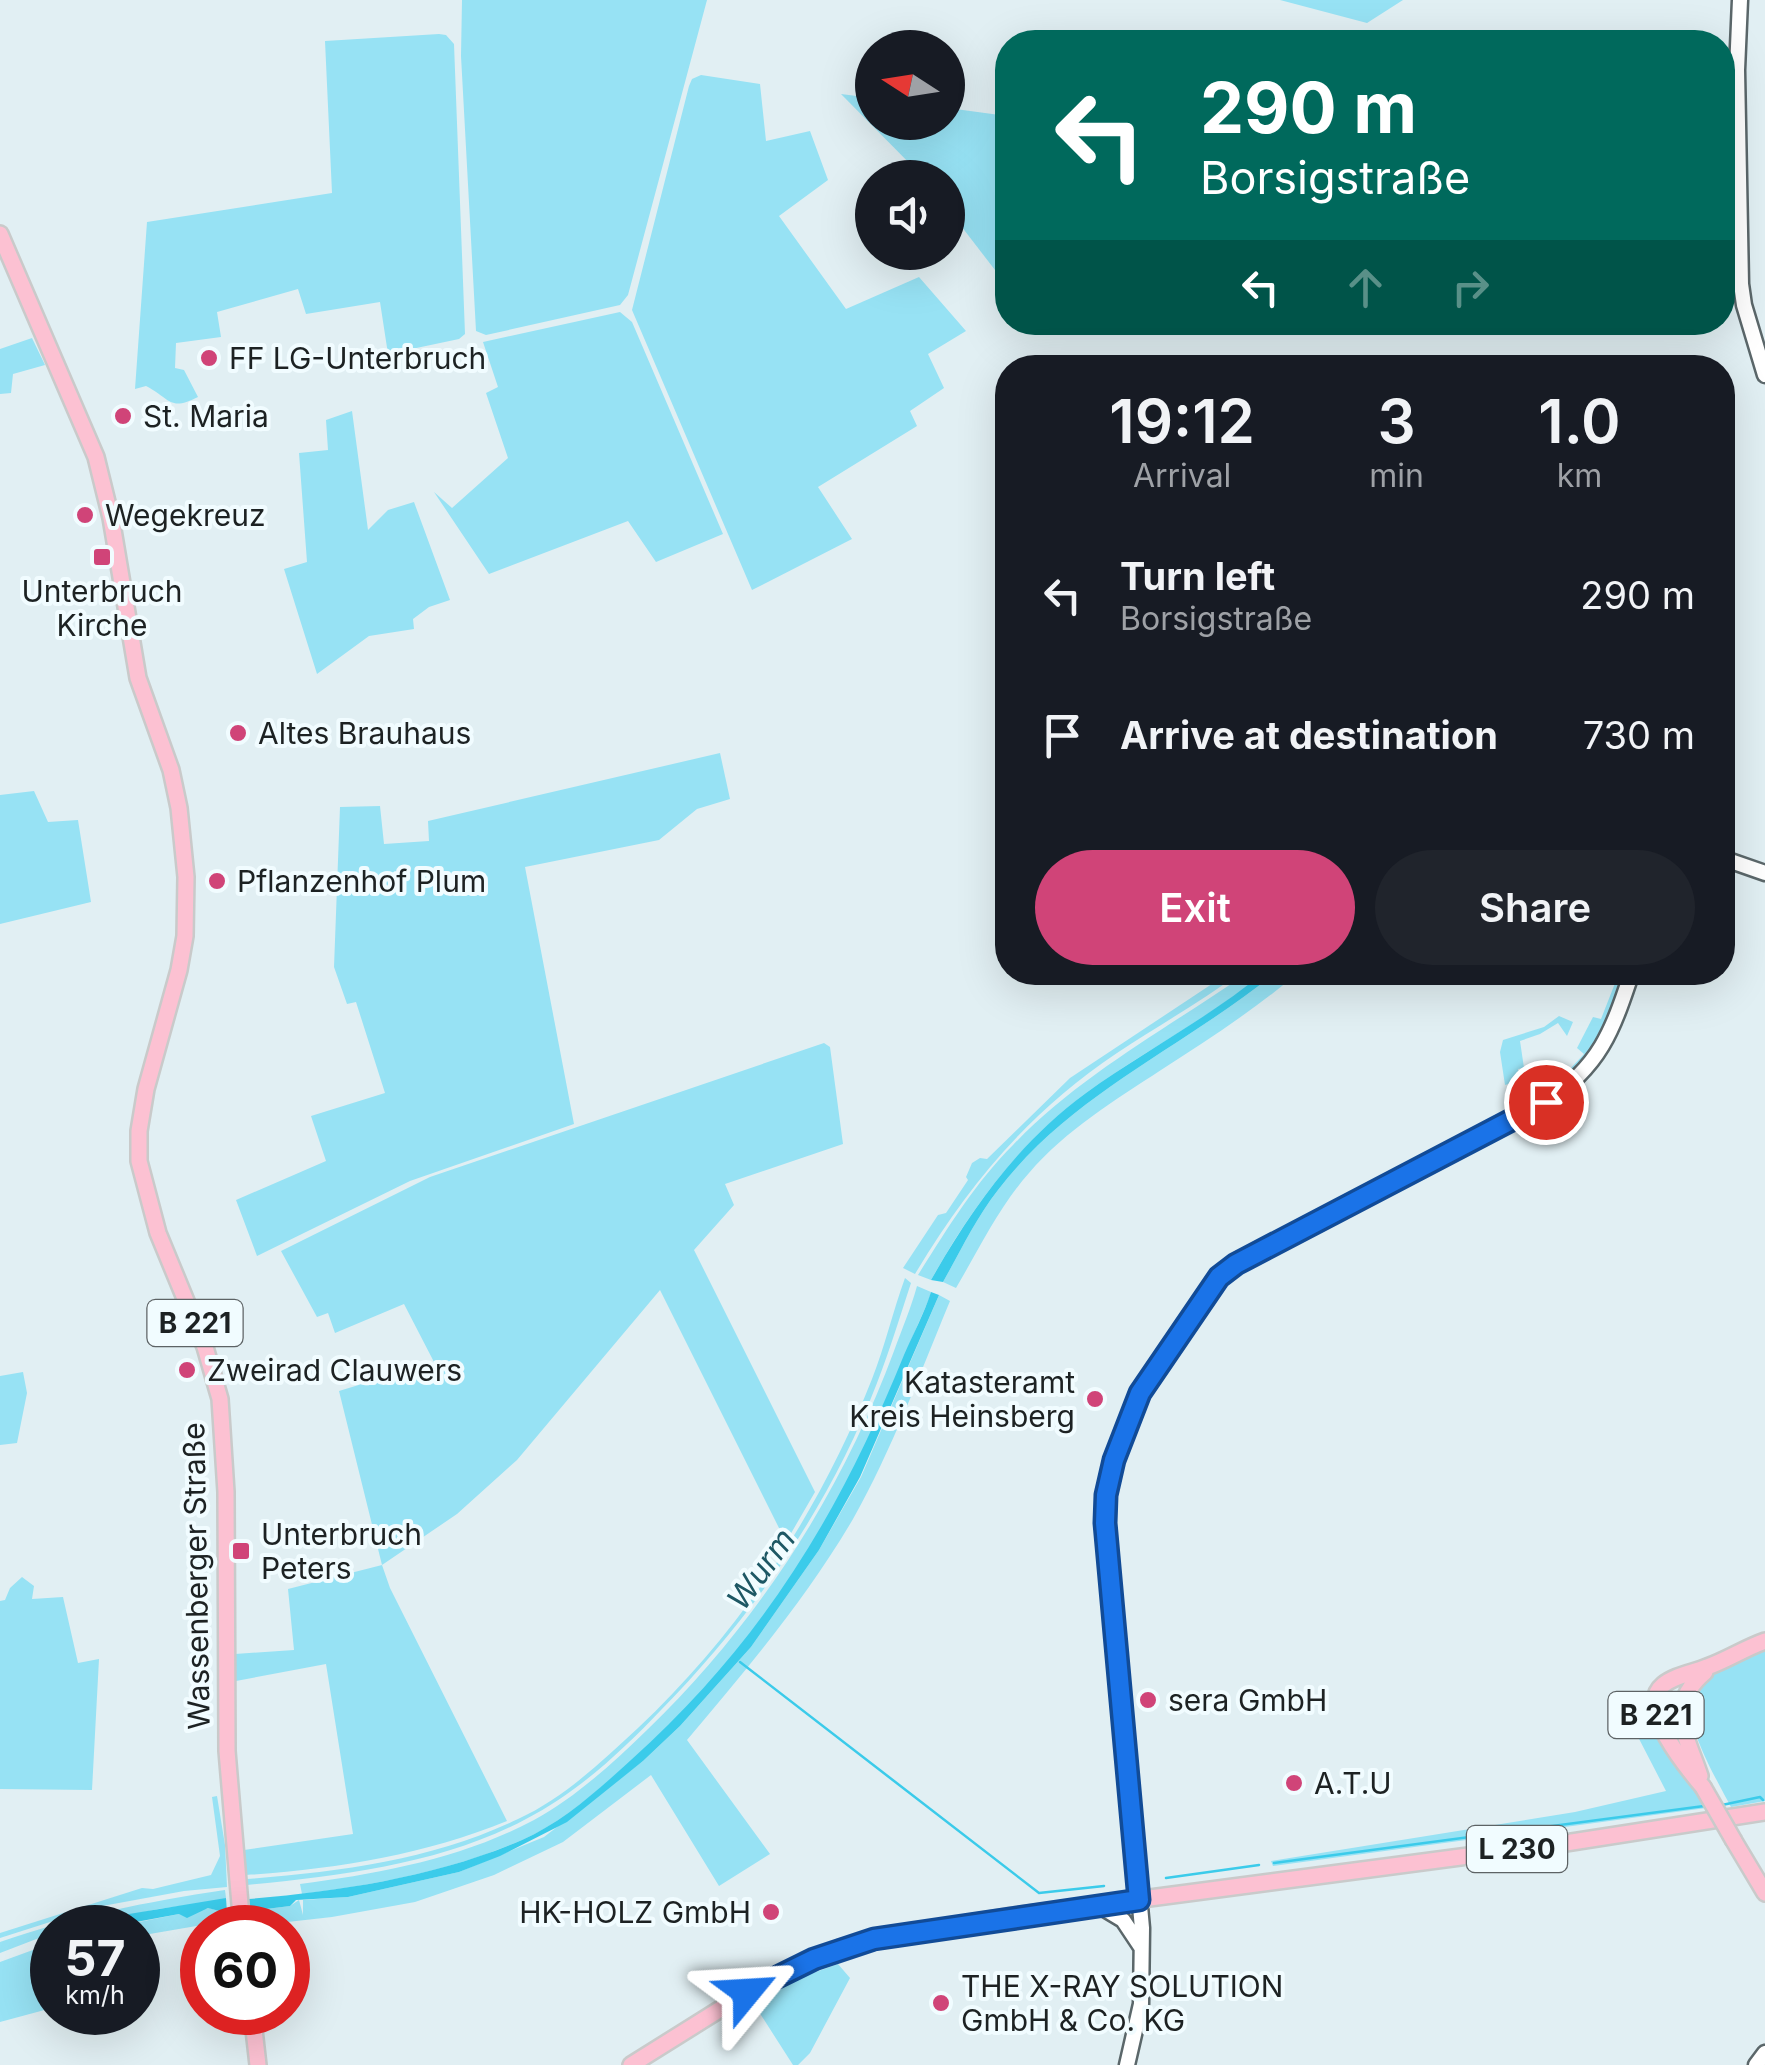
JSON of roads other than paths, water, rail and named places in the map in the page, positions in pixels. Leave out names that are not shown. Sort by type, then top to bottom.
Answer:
[{"type":"main road","name":"Wassenberger Straße","points":[[0,234],[96,457],[111,518],[138,678],[171,770],[179,808],[186,880],[185,936],[143,1101],[139,1162],[154,1220],[205,1346],[220,1399],[226,1492],[227,1752],[239,1905]]},
{"type":"main road","name":"B 221","points":[[1765,1641],[1664,1684],[1656,1692],[1653,1704],[1677,1752],[1703,1787],[1765,1893]]},
{"type":"main road","name":"B 221","points":[[1703,1787],[1680,1709],[1691,1684],[1712,1666]]},
{"type":"main road","name":"L 230","points":[[631,2065],[762,1983],[840,1948],[916,1931],[1763,1813]]},
{"type":"main road","points":[[255,2035],[258,2065]]},
{"type":"street","points":[[1740,0],[1737,70],[1741,284],[1763,368]]},
{"type":"street","points":[[1735,863],[1765,873]]},
{"type":"street","points":[[1126,2065],[1141,2004],[1142,1948],[1105,1523],[1114,1460],[1140,1393],[1219,1277],[1236,1264],[1546,1102],[1576,1082],[1604,1047],[1627,985]]},
{"type":"street","points":[[1098,1905],[1127,1924],[1142,1948]]},
{"type":"street","points":[[1756,2065],[1765,2052]]},
{"type":"waterway","points":[[740,1662],[1039,1893],[1104,1886]]},
{"type":"waterway","points":[[1722,1805],[1760,1797],[1763,1800]]},
{"type":"waterway","points":[[1274,1863],[1704,1806]]},
{"type":"waterway","points":[[1166,1878],[1259,1865]]},
{"type":"place","name":"FF LG-Unterbruch","points":[[209,358]]},
{"type":"place","name":"St. Maria","points":[[123,416]]},
{"type":"place","name":"Wegekreuz","points":[[85,515]]},
{"type":"place","name":"Unterbruch Kirche","points":[[102,557]]},
{"type":"place","name":"Altes Brauhaus","points":[[238,733]]},
{"type":"place","name":"Pflanzenhof Plum","points":[[217,881]]},
{"type":"place","name":"Zweirad Clauwers","points":[[187,1370]]},
{"type":"place","name":"Katasteramt Kreis Heinsberg","points":[[1095,1399]]},
{"type":"place","name":"Unterbruch Peters","points":[[241,1551]]},
{"type":"place","name":"sera GmbH","points":[[1148,1700]]},
{"type":"place","name":"A.T.U","points":[[1294,1783]]},
{"type":"place","name":"HK-HOLZ GmbH","points":[[771,1912]]},
{"type":"place","name":"THE X-RAY SOLUTION GmbH & Co. KG","points":[[941,2003]]},
{"type":"water label","name":"Wurm","points":[[761,1569]]}]
